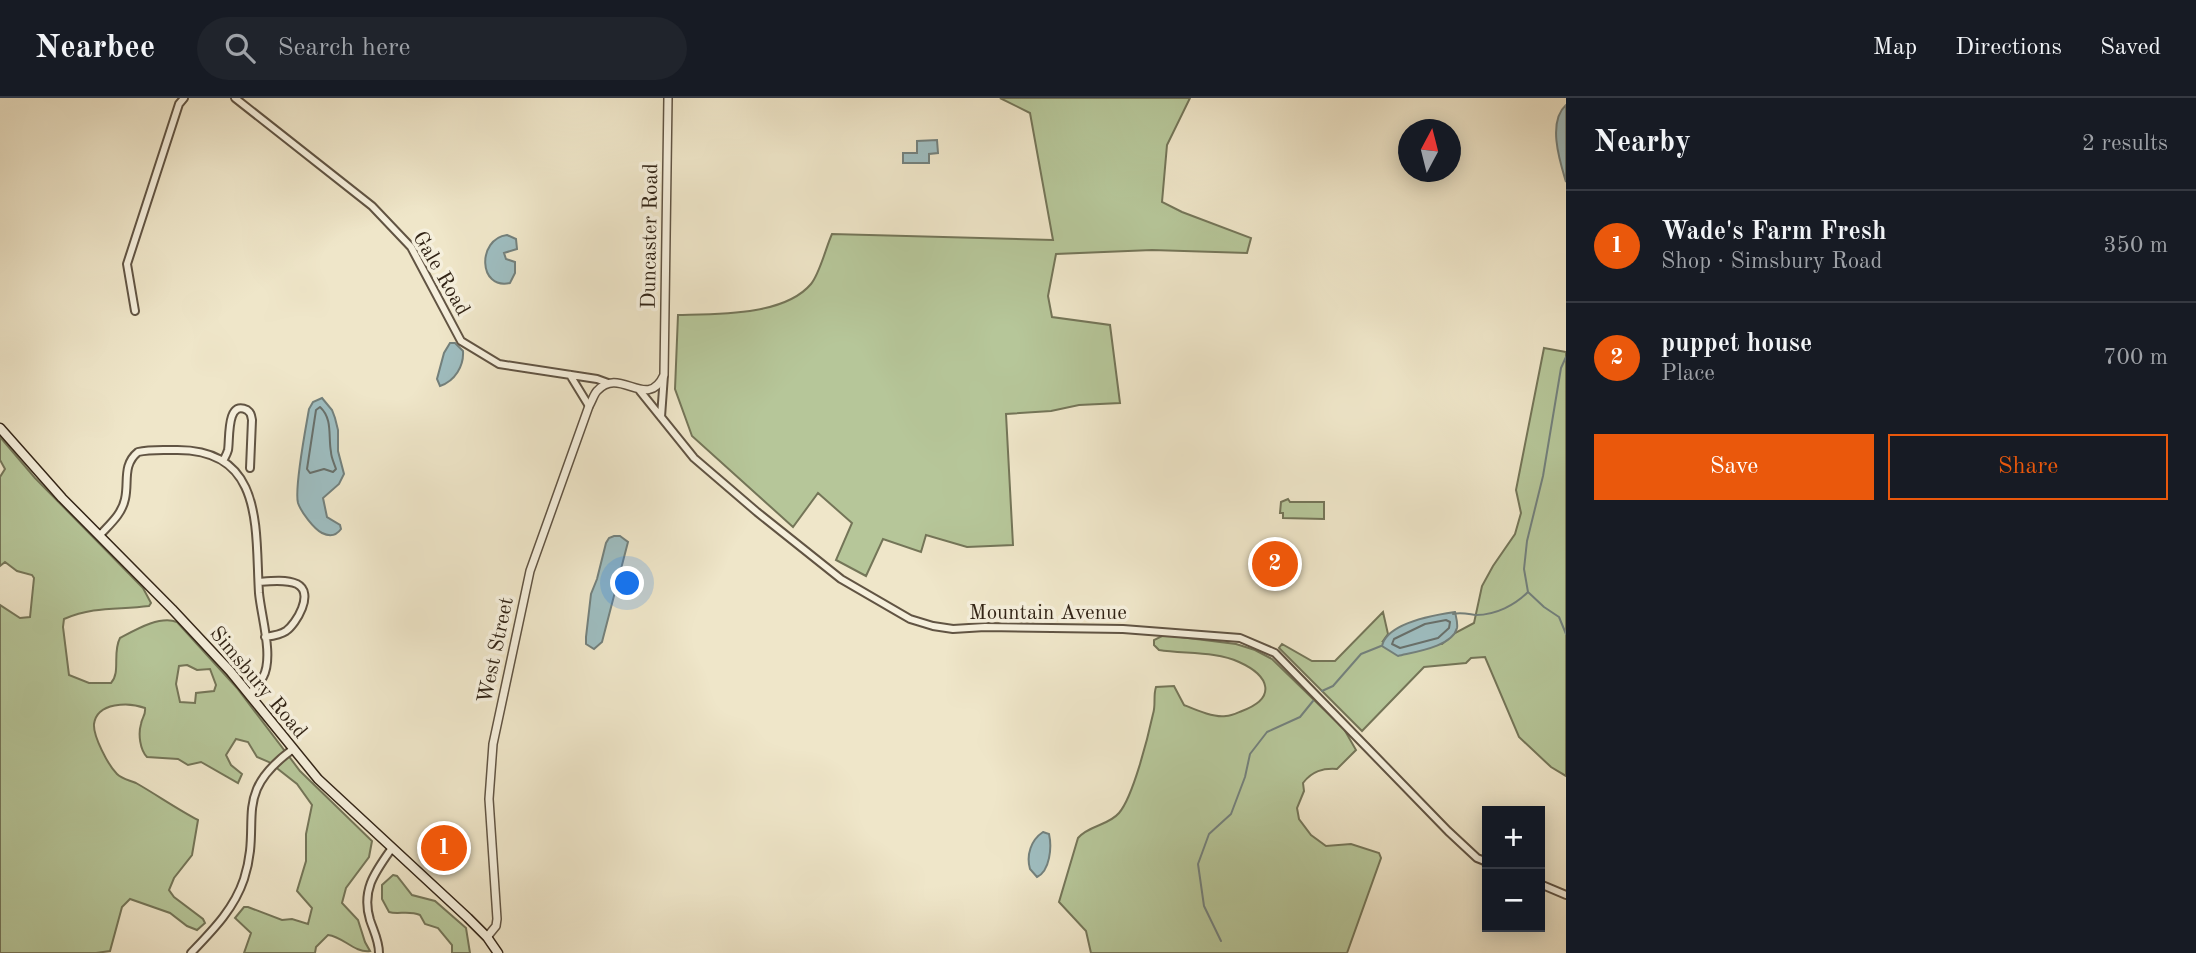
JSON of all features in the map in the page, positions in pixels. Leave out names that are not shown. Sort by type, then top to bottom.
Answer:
[{"type":"main road","name":"Simsbury Road","points":[[0,428],[62,498],[172,609],[249,694],[318,779],[487,937],[498,953]]},
{"type":"street","points":[[135,311],[127,264],[179,104],[184,98]]},
{"type":"street","name":"Gale Road","points":[[235,98],[372,206],[411,247],[461,341],[499,364],[608,383]]},
{"type":"street","name":"Duncaster Road","points":[[661,417],[668,98]]},
{"type":"street","points":[[608,383],[618,382],[640,391],[648,391],[658,385],[664,375]]},
{"type":"street","points":[[570,376],[589,405]]},
{"type":"street","name":"West Street","points":[[487,937],[496,926],[497,919],[489,799],[493,744],[530,571],[589,405],[597,391],[608,383]]},
{"type":"street","name":"Mountain Avenue","points":[[640,391],[694,457],[778,529],[841,579],[910,619],[953,629],[1123,629],[1240,638],[1275,653],[1448,831],[1482,860]]},
{"type":"street","points":[[223,461],[228,449],[232,415],[237,410],[244,409],[250,413],[252,420],[250,468]]},
{"type":"street","points":[[100,535],[120,512],[125,498],[128,466],[136,454],[145,451],[191,450],[223,461],[244,485],[254,510],[257,529],[267,660],[265,673],[249,694]]},
{"type":"street","points":[[259,582],[296,583],[302,587],[304,595],[302,608],[289,628],[281,634],[265,638]]},
{"type":"street","points":[[191,953],[221,921],[238,894],[247,867],[250,810],[255,793],[272,767],[293,749]]},
{"type":"street","points":[[379,953],[378,941],[367,908],[368,888],[373,874],[392,848]]},
{"type":"street","points":[[1545,886],[1566,895]]},
{"type":"green space","points":[[1000,98],[1190,98],[1167,145],[1162,202],[1251,238],[1247,253],[1152,250],[1056,254],[1048,296],[1052,317],[1110,325],[1120,403],[1006,414],[1013,545],[967,547],[926,535],[921,552],[883,539],[866,576],[836,560],[852,523],[818,493],[793,527],[692,436],[675,389],[678,315],[749,311],[784,302],[811,284],[832,234],[1053,240],[1030,113]]},
{"type":"green space","points":[[1544,348],[1566,352],[1566,776],[1551,767],[1519,737],[1485,657],[1471,658],[1466,663],[1424,667],[1362,731],[1279,648],[1282,644],[1312,661],[1335,661],[1383,612],[1388,634],[1383,641],[1442,644],[1474,623],[1482,586],[1515,534],[1521,513],[1516,490]]},
{"type":"green space","points":[[0,437],[35,478],[143,588],[151,603],[149,606],[86,612],[64,619],[69,675],[89,683],[111,683],[116,673],[120,638],[155,622],[177,622],[237,688],[300,771],[372,841],[369,857],[346,888],[342,903],[358,920],[370,951],[359,950],[328,935],[316,947],[315,953],[244,953],[251,933],[235,918],[244,907],[282,920],[292,919],[308,924],[312,908],[297,891],[306,861],[306,834],[312,805],[297,784],[269,762],[257,757],[248,742],[236,739],[226,755],[231,765],[242,774],[238,783],[201,762],[188,765],[178,759],[147,757],[140,737],[145,708],[123,705],[107,708],[96,717],[94,729],[98,743],[119,776],[136,783],[198,820],[192,855],[174,878],[169,890],[205,923],[197,930],[170,913],[130,899],[122,907],[110,951],[0,953],[0,605],[20,618],[30,617],[34,578],[5,562],[0,566],[0,477],[5,469],[0,460]],"holes":[[[187,665],[197,670],[210,669],[216,685],[214,691],[196,693],[195,703],[180,702],[176,684],[179,666]]]},
{"type":"green space","points":[[1288,499],[1290,502],[1324,502],[1324,519],[1283,518],[1283,513],[1280,513],[1281,502]]},
{"type":"green space","points":[[1164,635],[1236,644],[1255,650],[1272,659],[1344,729],[1356,750],[1337,769],[1318,771],[1306,779],[1297,808],[1299,819],[1311,835],[1326,846],[1351,844],[1379,853],[1381,858],[1347,953],[1091,953],[1086,931],[1059,902],[1078,838],[1115,817],[1130,794],[1148,737],[1156,687],[1174,686],[1184,705],[1216,716],[1232,715],[1253,706],[1265,693],[1263,680],[1257,674],[1230,658],[1159,650],[1154,645],[1154,640]]},
{"type":"green space","points":[[393,875],[397,876],[412,895],[435,901],[466,928],[470,953],[452,953],[452,945],[438,928],[425,924],[420,915],[389,912],[382,899],[382,885]]},
{"type":"water","points":[[1566,105],[1566,182],[1558,153],[1556,132],[1560,112]]},
{"type":"water","points":[[937,140],[938,153],[929,154],[929,163],[903,163],[903,153],[917,153],[917,141]]},
{"type":"water","points":[[507,235],[516,239],[517,249],[504,253],[506,259],[515,262],[515,273],[510,283],[499,283],[487,272],[486,254],[497,238]]},
{"type":"water","points":[[450,343],[455,343],[463,351],[462,362],[454,377],[440,386],[437,379],[444,353]]},
{"type":"water","points":[[322,398],[335,418],[338,451],[344,474],[339,484],[323,498],[327,517],[340,525],[341,529],[330,535],[319,531],[308,520],[298,503],[297,495],[309,409],[313,402]]},
{"type":"water","points":[[620,536],[628,542],[602,642],[594,649],[586,644],[591,594],[606,543],[609,538]]},
{"type":"water","points":[[1455,612],[1457,628],[1448,640],[1440,644],[1398,656],[1382,646],[1393,631],[1402,626],[1424,618]]},
{"type":"water","points":[[1043,832],[1049,834],[1050,852],[1045,870],[1037,877],[1030,869],[1029,853],[1035,839]]},
{"type":"waterway","points":[[1566,357],[1561,368],[1543,476],[1527,541],[1524,569],[1528,592],[1559,617],[1566,634]]},
{"type":"waterway","points":[[1453,614],[1476,615],[1498,611],[1528,592]]},
{"type":"waterway","points":[[1322,691],[1333,686],[1361,654],[1381,646]]},
{"type":"waterway","points":[[1221,941],[1204,906],[1198,864],[1209,834],[1231,814],[1245,777],[1250,754],[1267,732],[1300,717],[1313,701]]},
{"type":"place","name":"puppet house","points":[[1275,564]]},
{"type":"place","name":"Wade's Farm Fresh","points":[[444,848]]}]
